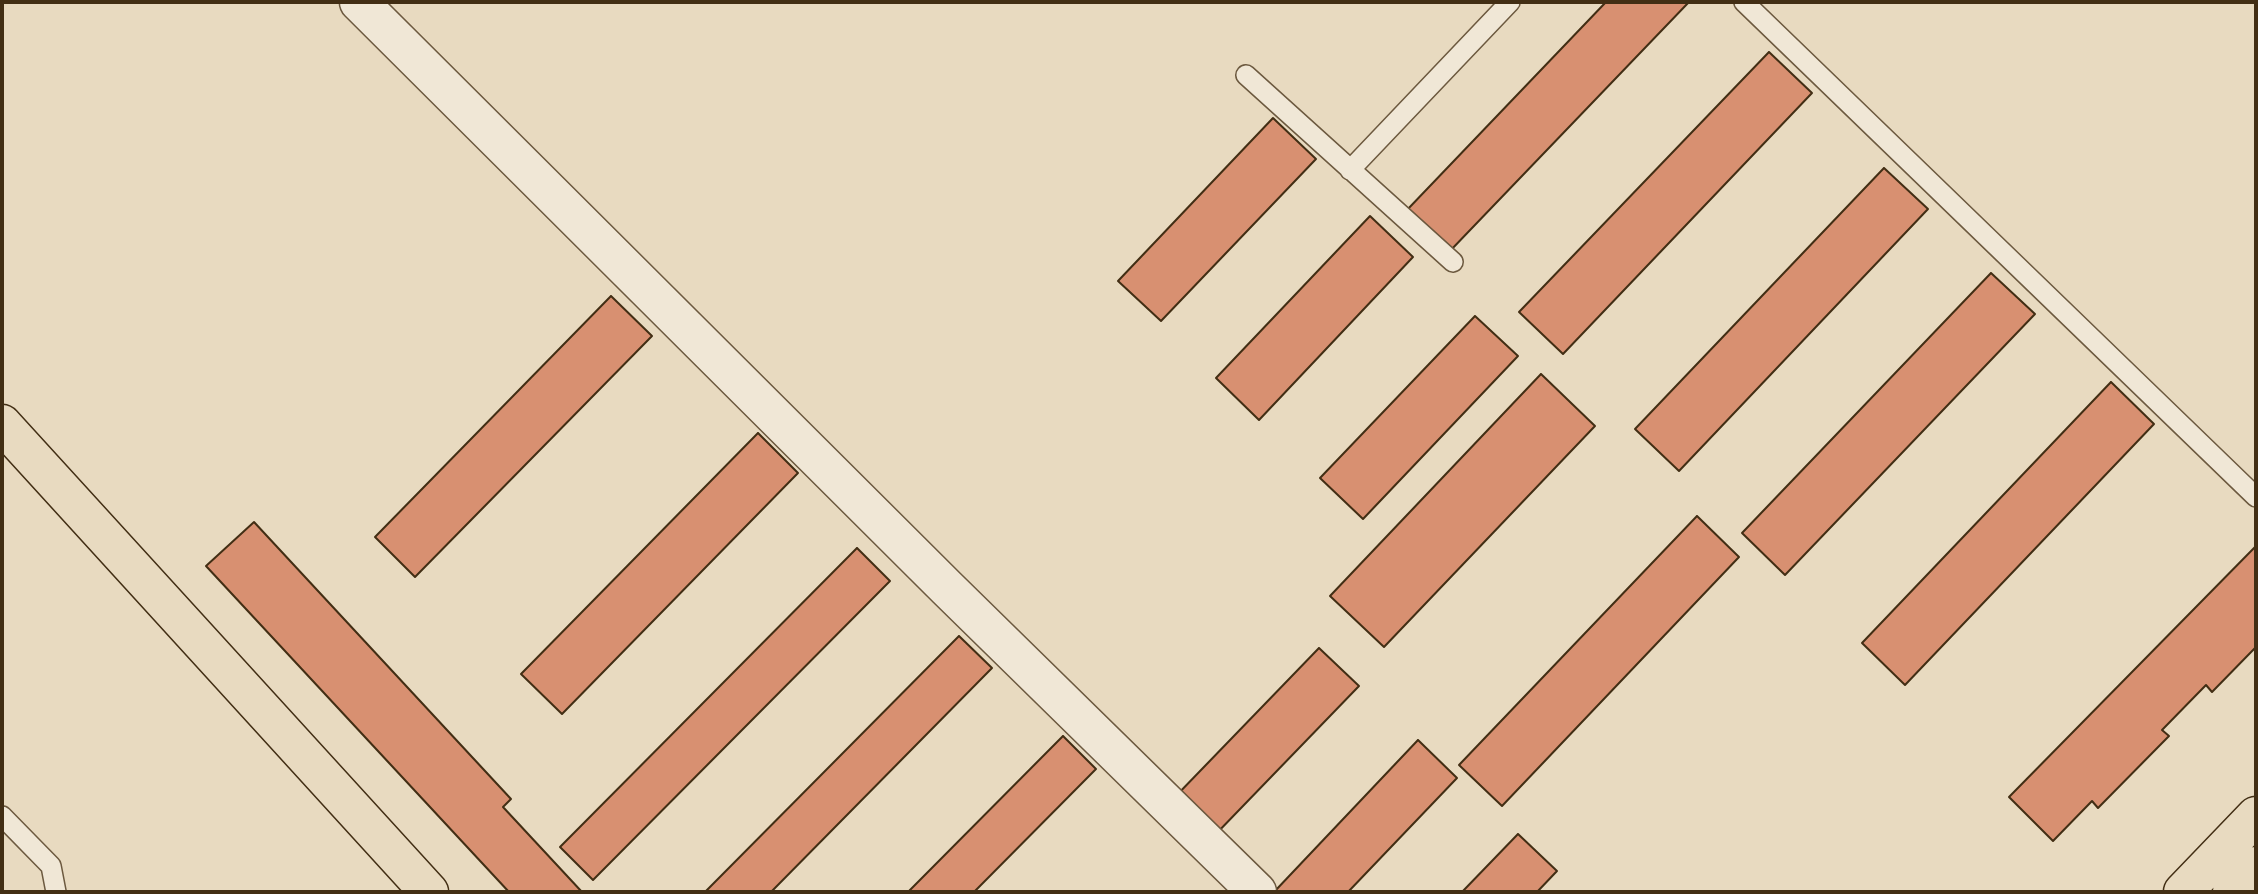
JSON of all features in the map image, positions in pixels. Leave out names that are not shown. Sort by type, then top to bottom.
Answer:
[{"type":"main road","points":[[2,424],[429,892]]},
{"type":"main road","points":[[2183,892],[2256,816]]},
{"type":"main road","points":[[2231,892],[2256,866]]},
{"type":"street","points":[[359,2],[947,588],[1257,892]]},
{"type":"lane","points":[[1350,170],[1510,2]]},
{"type":"lane","points":[[1744,2],[2256,497]]},
{"type":"lane","points":[[1246,75],[1453,262]]},
{"type":"lane","points":[[2,816],[51,866],[53,890]]},
{"type":"building","points":[[1606,2],[1689,2],[1449,252],[1406,211]]},
{"type":"building","points":[[1769,52],[1812,93],[1563,354],[1519,312]]},
{"type":"building","points":[[1273,118],[1316,159],[1161,321],[1118,281]]},
{"type":"building","points":[[1884,168],[1928,209],[1679,471],[1635,429]]},
{"type":"building","points":[[1370,216],[1413,257],[1259,420],[1216,378]]},
{"type":"building","points":[[1991,273],[2035,314],[1785,575],[1742,533]]},
{"type":"building","points":[[611,296],[652,336],[415,577],[375,537]]},
{"type":"building","points":[[1475,316],[1518,356],[1363,519],[1320,478]]},
{"type":"building","points":[[1541,374],[1595,426],[1384,647],[1330,596]]},
{"type":"building","points":[[2111,382],[2154,424],[1905,685],[1862,643]]},
{"type":"building","points":[[758,433],[798,473],[562,714],[521,674]]},
{"type":"building","points":[[1697,516],[1739,557],[1502,806],[1459,765]]},
{"type":"building","points":[[254,522],[511,799],[503,807],[582,892],[509,892],[206,566]]},
{"type":"building","points":[[2256,546],[2256,647],[2212,692],[2206,685],[2162,730],[2169,736],[2098,808],[2092,801],[2053,841],[2009,797]]},
{"type":"building","points":[[857,548],[890,581],[593,880],[560,847]]},
{"type":"building","points":[[959,636],[992,668],[771,892],[705,892]]},
{"type":"building","points":[[1319,648],[1359,686],[1213,837],[1173,799]]},
{"type":"building","points":[[1063,736],[1096,769],[974,892],[908,892]]},
{"type":"building","points":[[1418,740],[1457,778],[1348,892],[1274,892]]},
{"type":"building","points":[[1518,834],[1557,871],[1537,892],[1462,892]]}]
